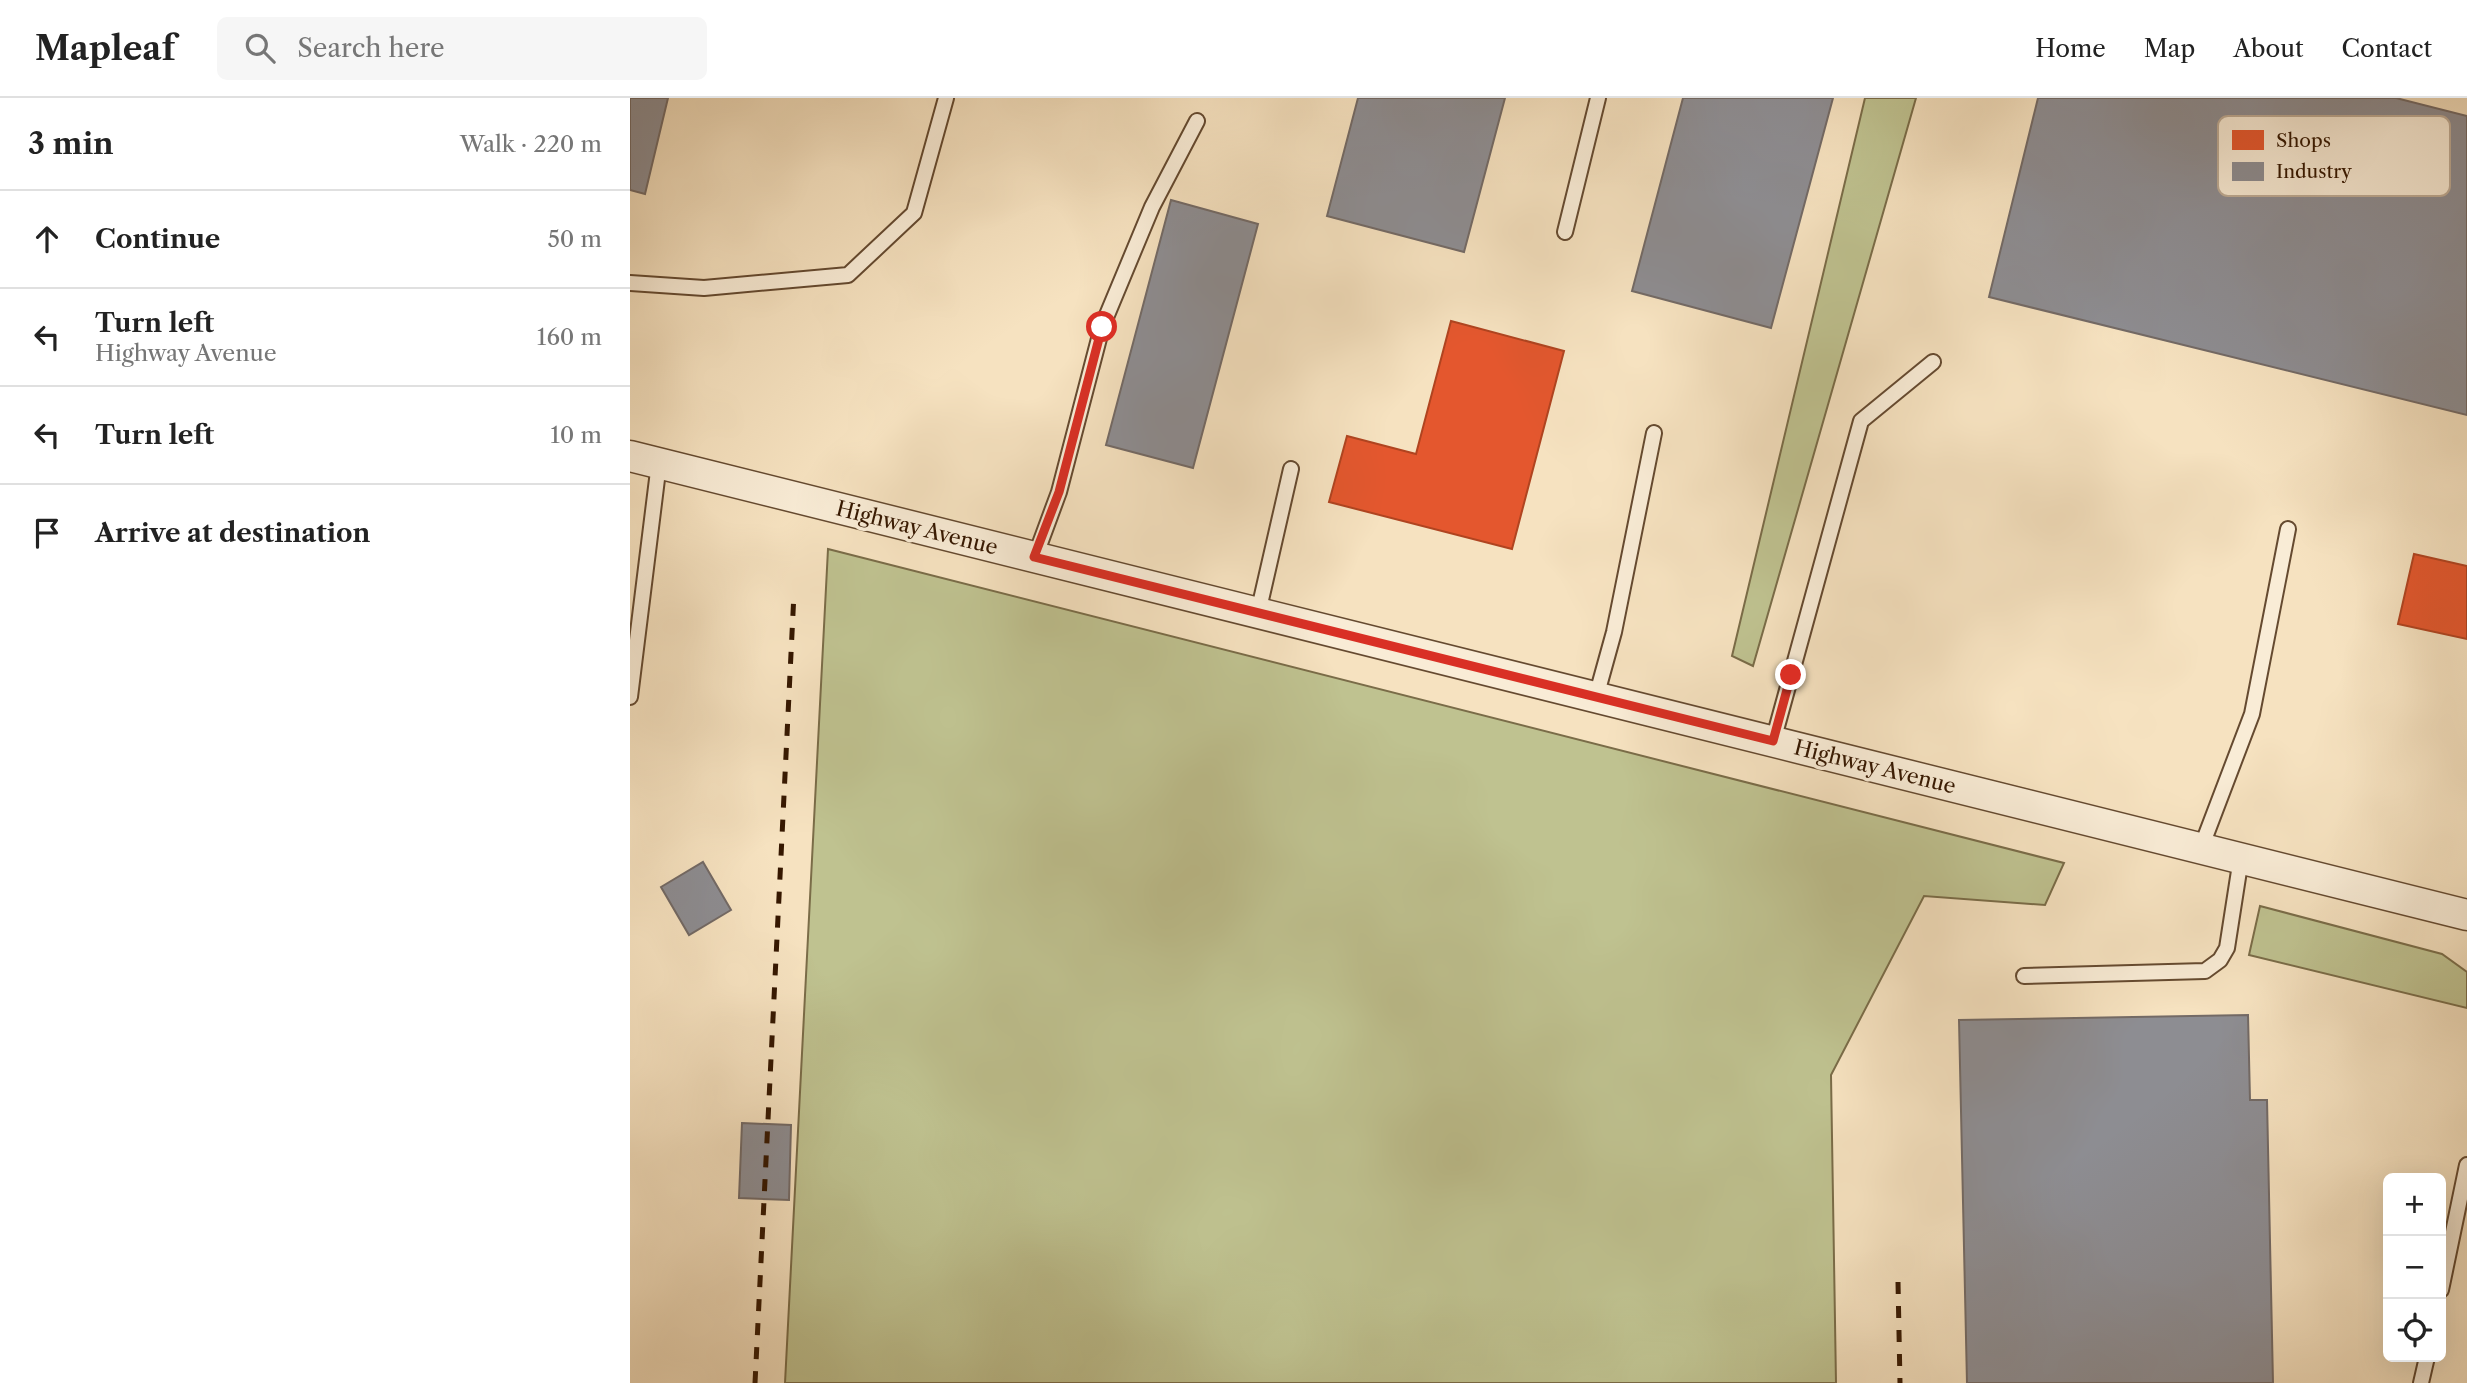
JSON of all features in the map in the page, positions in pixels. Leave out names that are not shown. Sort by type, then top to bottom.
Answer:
[{"type":"street","name":"Highway Avenue","points":[[644,460],[2467,915]]},
{"type":"lane","points":[[630,283],[704,288],[848,275],[915,213],[946,98]]},
{"type":"lane","points":[[1565,233],[1598,98]]},
{"type":"lane","points":[[1034,557],[1059,492],[1102,327],[1152,207],[1198,121]]},
{"type":"lane","points":[[1773,741],[1860,421],[1933,362]]},
{"type":"lane","points":[[1596,697],[1614,632],[1654,433]]},
{"type":"lane","points":[[630,697],[644,460]]},
{"type":"lane","points":[[1258,613],[1291,469]]},
{"type":"lane","points":[[2201,848],[2252,714],[2288,529]]},
{"type":"lane","points":[[2024,976],[2205,971],[2220,960],[2227,948],[2241,858]]},
{"type":"lane","points":[[2446,1266],[2467,1166]]},
{"type":"lane","points":[[2421,1383],[2426,1362]]},
{"type":"green space","points":[[1865,98],[1916,98],[1753,666],[1732,656]]},
{"type":"green space","points":[[828,549],[2064,863],[2045,905],[1924,896],[1831,1075],[1836,1383],[785,1383]]},
{"type":"green space","points":[[2260,906],[2442,954],[2467,972],[2467,1008],[2249,955]]},
{"type":"building: Shops","points":[[1451,321],[1564,351],[1512,549],[1329,502],[1347,436],[1416,454]]},
{"type":"building: Shops","points":[[2414,554],[2467,566],[2467,639],[2398,624]]},
{"type":"building: Industry","points":[[630,98],[668,98],[645,194],[630,190]]},
{"type":"building: Industry","points":[[1358,98],[1505,98],[1464,252],[1327,216]]},
{"type":"building: Industry","points":[[1683,98],[1833,98],[1771,328],[1632,291]]},
{"type":"building: Industry","points":[[2038,98],[2396,98],[2467,116],[2467,415],[1989,297]]},
{"type":"building: Industry","points":[[1171,200],[1258,224],[1193,468],[1106,445]]},
{"type":"building: Industry","points":[[703,862],[731,910],[689,935],[661,887]]},
{"type":"building: Industry","points":[[2248,1015],[2250,1100],[2267,1100],[2273,1383],[1967,1383],[1959,1020]]},
{"type":"building: Industry","points":[[742,1123],[791,1125],[789,1200],[739,1198]]},
{"type":"railway","points":[[755,1383],[794,593]]},
{"type":"railway","points":[[1898,1282],[1900,1383]]},
{"type":"route","points":[[1102,327],[1059,492],[1034,557],[1773,741],[1791,675]]}]
